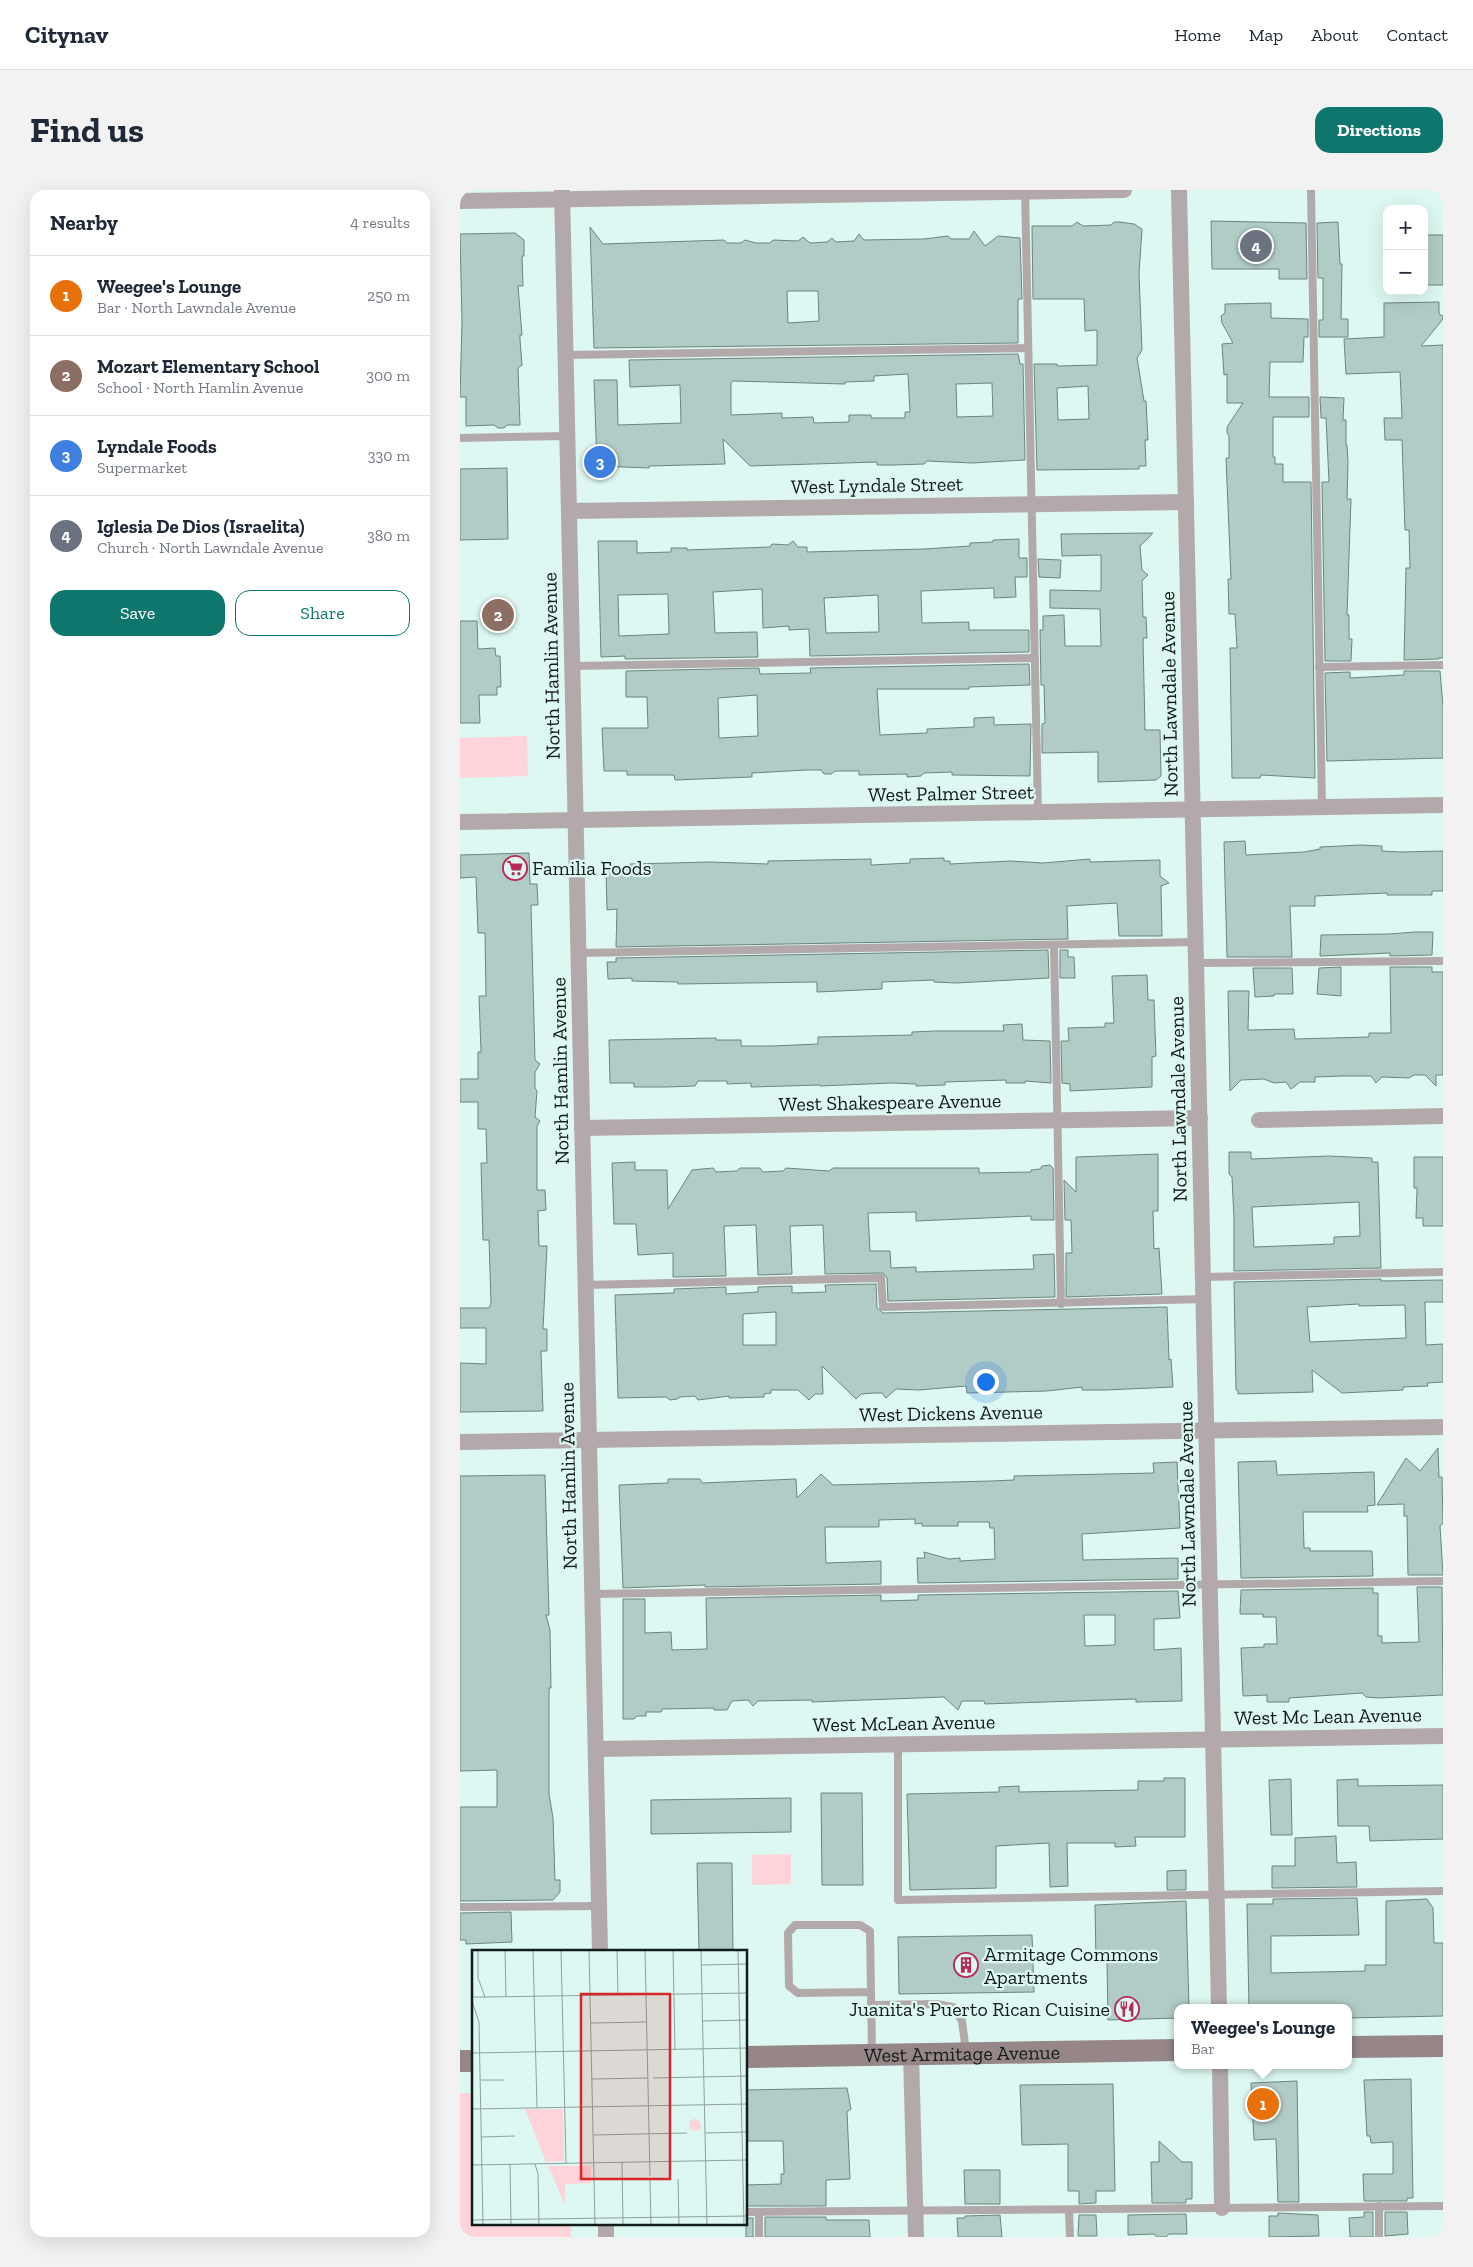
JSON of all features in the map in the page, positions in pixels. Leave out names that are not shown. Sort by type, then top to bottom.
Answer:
[{"type":"main road","points":[[1352,2048],[1443,2046]]},
{"type":"main road","name":"West Armitage Avenue","points":[[748,2057],[1174,2050]]},
{"type":"street","points":[[460,200],[562,194],[1124,190]]},
{"type":"street","name":"North Lawndale Avenue","points":[[1179,190],[1219,2004]]},
{"type":"street","name":"North Hamlin Avenue","points":[[562,194],[600,1950]]},
{"type":"street","name":"West Lyndale Street","points":[[569,511],[1186,502]]},
{"type":"street","name":"West Palmer Street","points":[[460,822],[1443,806]]},
{"type":"street","points":[[1259,1120],[1443,1116]]},
{"type":"street","name":"West Shakespeare Avenue","points":[[582,1128],[1200,1118]]},
{"type":"street","name":"West Dickens Avenue","points":[[460,1442],[1443,1427]]},
{"type":"street","name":"West Mc Lean Avenue","points":[[1214,1739],[1443,1736]]},
{"type":"street","name":"West McLean Avenue","points":[[596,1749],[1214,1739]]},
{"type":"street","points":[[911,2054],[916,2237]]},
{"type":"street","points":[[1220,2069],[1222,2208]]},
{"type":"street","points":[[606,2224],[606,2237]]},
{"type":"lane","points":[[1311,190],[1322,808]]},
{"type":"lane","points":[[1025,191],[1038,812]]},
{"type":"lane","points":[[565,355],[1028,348]]},
{"type":"lane","points":[[460,438],[567,436]]},
{"type":"lane","points":[[572,666],[1035,658]]},
{"type":"lane","points":[[1319,667],[1443,665]]},
{"type":"lane","points":[[578,953],[1196,942]]},
{"type":"lane","points":[[1054,946],[1061,1304]]},
{"type":"lane","points":[[1196,963],[1443,961]]},
{"type":"lane","points":[[1203,1277],[1443,1272]]},
{"type":"lane","points":[[586,1285],[881,1278],[883,1307],[1204,1299]]},
{"type":"lane","points":[[592,1594],[1443,1581]]},
{"type":"lane","points":[[898,1744],[898,1900],[1443,1891]]},
{"type":"lane","points":[[460,1907],[599,1906]]},
{"type":"lane","points":[[871,1992],[798,1992],[789,1986],[788,1932],[795,1925],[860,1925],[870,1930],[871,1992],[871,2005],[872,2055]]},
{"type":"lane","points":[[871,2005],[936,2004],[953,2007],[962,2021],[966,2054]]},
{"type":"lane","points":[[1379,2206],[1380,2237]]},
{"type":"lane","points":[[748,2212],[1443,2206]]},
{"type":"lane","points":[[1070,2210],[1070,2237]]},
{"type":"lane","points":[[759,2212],[759,2237]]},
{"type":"shaded area","points":[[527,736],[528,776],[460,778],[460,738]]},
{"type":"shaded area","points":[[791,1854],[791,1884],[752,1885],[752,1855]]},
{"type":"shaded area","points":[[460,2093],[472,2093],[472,2224],[571,2224],[571,2237],[460,2237]]},
{"type":"building","points":[[1211,221],[1306,223],[1307,279],[1279,279],[1279,269],[1212,269]]},
{"type":"building","points":[[1077,222],[1083,226],[1111,225],[1114,222],[1120,222],[1134,224],[1142,229],[1139,274],[1142,350],[1137,358],[1144,401],[1146,401],[1148,440],[1145,440],[1146,466],[1139,466],[1139,469],[1037,470],[1034,364],[1057,364],[1057,366],[1097,365],[1097,330],[1085,331],[1084,299],[1033,299],[1032,226],[1072,226]],"holes":[[[1088,386],[1089,419],[1058,420],[1057,388]]]},
{"type":"building","points":[[1338,222],[1340,264],[1342,264],[1341,319],[1348,319],[1348,337],[1319,337],[1319,320],[1323,320],[1323,278],[1318,278],[1317,223]]},
{"type":"building","points":[[590,227],[603,244],[724,240],[727,243],[741,243],[745,240],[756,243],[770,243],[773,240],[798,241],[803,237],[810,243],[827,242],[832,238],[836,242],[854,241],[859,234],[864,240],[924,239],[948,236],[951,239],[969,239],[974,231],[985,246],[998,236],[1020,238],[1022,299],[1018,299],[1018,343],[594,348]],"holes":[[[787,291],[818,291],[819,321],[788,323]]]},
{"type":"building","points":[[515,233],[524,240],[524,256],[522,256],[523,286],[518,286],[522,335],[520,335],[520,340],[522,365],[518,368],[520,425],[507,425],[504,428],[498,428],[494,425],[466,426],[466,397],[460,397],[462,322],[460,234]]},
{"type":"building","points":[[1428,235],[1443,235],[1443,285],[1428,285]]},
{"type":"building","points":[[1439,302],[1439,314],[1443,316],[1443,319],[1421,346],[1443,345],[1443,658],[1404,660],[1406,568],[1410,568],[1409,530],[1405,530],[1402,440],[1385,440],[1384,418],[1402,418],[1400,372],[1346,374],[1344,339],[1384,337],[1384,303]]},
{"type":"building","points":[[1271,303],[1271,318],[1308,319],[1308,337],[1304,337],[1303,362],[1270,362],[1269,397],[1309,397],[1309,417],[1273,417],[1273,457],[1275,457],[1275,464],[1283,464],[1283,482],[1311,482],[1315,778],[1261,775],[1260,778],[1232,778],[1230,648],[1237,648],[1235,614],[1229,614],[1228,579],[1231,579],[1226,458],[1229,458],[1227,427],[1243,403],[1227,403],[1227,374],[1224,375],[1222,344],[1233,343],[1222,323],[1221,316],[1225,313],[1225,304]]},
{"type":"building","points":[[1018,354],[1020,364],[1023,364],[1025,460],[972,463],[927,461],[924,464],[894,465],[877,465],[877,462],[750,466],[723,439],[725,464],[649,466],[649,468],[597,466],[594,380],[617,380],[618,425],[681,423],[680,385],[630,387],[629,360]],"holes":[[[908,374],[910,412],[905,412],[905,418],[871,418],[871,415],[849,415],[849,422],[814,423],[813,417],[782,418],[782,413],[731,415],[731,383],[733,381],[845,384],[845,382],[874,381],[874,376]],[[992,383],[993,416],[957,417],[956,384]]]},
{"type":"building","points":[[1320,397],[1344,398],[1343,420],[1346,420],[1348,462],[1347,499],[1351,499],[1347,615],[1349,615],[1349,639],[1352,639],[1351,661],[1325,661],[1322,482],[1329,482],[1326,418],[1321,418]]},
{"type":"building","points":[[507,468],[508,539],[460,540],[460,469]]},
{"type":"building","points":[[1153,533],[1140,546],[1142,570],[1148,575],[1142,581],[1143,617],[1146,617],[1147,638],[1143,638],[1145,730],[1160,730],[1161,776],[1156,780],[1098,782],[1098,752],[1042,753],[1042,724],[1045,723],[1044,685],[1041,685],[1040,630],[1043,630],[1043,616],[1064,615],[1065,646],[1101,646],[1100,609],[1050,608],[1050,590],[1101,591],[1101,555],[1062,556],[1061,534]]},
{"type":"building","points":[[1019,539],[1019,558],[1027,558],[1027,577],[1015,577],[1016,597],[994,598],[994,588],[921,591],[922,623],[969,622],[969,630],[1029,630],[1029,652],[810,656],[809,629],[789,630],[789,626],[763,628],[762,589],[713,592],[715,633],[757,632],[758,657],[625,659],[625,656],[601,657],[598,541],[637,541],[637,553],[671,552],[671,548],[687,548],[687,550],[770,547],[772,544],[788,545],[793,541],[798,547],[807,547],[807,552],[924,549],[970,546],[970,543],[993,542],[993,540]],"holes":[[[668,594],[669,634],[619,636],[618,595]],[[878,595],[879,632],[826,633],[824,598]]]},
{"type":"building","points":[[1038,559],[1061,560],[1060,578],[1039,577]]},
{"type":"building","points":[[460,621],[477,621],[478,649],[495,648],[496,656],[500,656],[501,687],[497,687],[497,695],[479,695],[480,723],[460,723]]},
{"type":"building","points":[[1029,664],[1030,685],[969,687],[969,689],[877,689],[880,735],[927,733],[927,729],[974,727],[974,718],[994,717],[994,725],[1031,724],[1030,776],[952,775],[952,772],[924,773],[921,776],[907,777],[907,774],[859,775],[859,771],[835,771],[831,774],[824,774],[821,770],[806,770],[752,773],[752,777],[675,780],[674,775],[627,775],[627,771],[604,771],[602,728],[648,728],[647,697],[626,697],[626,671],[759,668],[760,674],[811,673],[810,668]],"holes":[[[757,695],[758,736],[719,738],[718,698]]]},
{"type":"building","points":[[1404,671],[1440,671],[1443,707],[1443,758],[1327,761],[1325,673],[1350,672],[1350,678],[1404,675]]},
{"type":"building","points":[[1245,841],[1246,855],[1304,852],[1320,849],[1320,847],[1361,845],[1382,846],[1382,851],[1443,851],[1443,891],[1432,891],[1432,895],[1387,895],[1387,893],[1315,896],[1315,906],[1290,906],[1292,957],[1227,957],[1224,842]]},
{"type":"building","points":[[529,853],[530,884],[537,884],[538,905],[531,905],[535,1060],[540,1064],[535,1072],[535,1088],[537,1091],[535,1117],[540,1121],[537,1126],[537,1190],[545,1190],[546,1210],[538,1211],[539,1246],[547,1246],[543,1329],[547,1329],[547,1351],[541,1351],[543,1411],[460,1412],[460,1363],[486,1364],[486,1328],[460,1328],[460,1308],[489,1308],[491,1303],[489,1240],[483,1240],[481,1163],[487,1163],[486,1129],[478,1129],[478,1102],[460,1102],[460,1079],[478,1079],[478,1052],[481,1052],[479,996],[486,996],[485,933],[478,933],[476,877],[460,878],[460,855]]},
{"type":"building","points":[[944,858],[944,861],[950,861],[950,864],[1010,861],[1043,863],[1090,859],[1090,862],[1160,860],[1160,876],[1169,883],[1161,886],[1162,936],[1119,936],[1117,903],[1067,906],[1068,939],[616,947],[617,909],[607,910],[606,870],[630,869],[630,864],[710,862],[768,864],[768,861],[871,859],[871,865],[910,863],[910,859]]},
{"type":"building","points":[[1433,932],[1432,955],[1390,956],[1390,953],[1320,956],[1321,935]]},
{"type":"building","points":[[1048,950],[1049,978],[956,983],[934,982],[934,980],[882,982],[882,989],[817,992],[817,982],[678,984],[678,982],[632,981],[632,978],[608,979],[607,962],[616,962],[616,958]]},
{"type":"building","points":[[1060,950],[1068,950],[1068,957],[1074,957],[1075,978],[1060,978]]},
{"type":"building","points":[[1341,967],[1341,996],[1317,994],[1319,968]]},
{"type":"building","points":[[1390,967],[1432,967],[1432,972],[1443,972],[1443,1075],[1436,1075],[1436,1086],[1425,1075],[1414,1075],[1409,1078],[1382,1077],[1376,1083],[1371,1076],[1342,1076],[1315,1077],[1315,1082],[1300,1082],[1291,1089],[1286,1082],[1274,1083],[1264,1079],[1241,1080],[1230,1091],[1228,991],[1249,991],[1248,1030],[1294,1029],[1295,1039],[1369,1037],[1369,1033],[1391,1033]]},
{"type":"building","points":[[1253,968],[1292,968],[1293,994],[1255,997]]},
{"type":"building","points":[[1147,975],[1148,1000],[1154,1000],[1156,1056],[1152,1057],[1152,1087],[1070,1091],[1070,1084],[1062,1083],[1061,1041],[1069,1041],[1068,1028],[1105,1027],[1105,1023],[1114,1023],[1112,976]]},
{"type":"building","points":[[1022,1024],[1023,1040],[1050,1041],[1051,1083],[1025,1081],[1025,1083],[1006,1083],[1006,1080],[945,1082],[945,1085],[916,1086],[916,1084],[891,1083],[751,1087],[751,1083],[727,1084],[727,1081],[698,1081],[695,1086],[634,1087],[634,1083],[610,1083],[609,1040],[716,1038],[716,1040],[741,1040],[741,1046],[772,1046],[818,1044],[818,1037],[912,1035],[912,1032],[935,1031],[1004,1031],[1003,1025]]},
{"type":"building","points":[[1229,1152],[1251,1152],[1251,1159],[1329,1156],[1372,1158],[1372,1162],[1378,1162],[1381,1268],[1234,1271],[1232,1177],[1229,1174]],"holes":[[[1359,1202],[1360,1236],[1334,1237],[1334,1244],[1254,1247],[1252,1207]]]},
{"type":"building","points":[[1158,1154],[1158,1211],[1153,1211],[1154,1249],[1159,1248],[1162,1294],[1066,1297],[1066,1253],[1072,1253],[1071,1220],[1065,1220],[1064,1180],[1076,1192],[1076,1157]]},
{"type":"building","points":[[1414,1157],[1443,1157],[1443,1226],[1423,1226],[1423,1218],[1416,1218],[1417,1188],[1414,1188]]},
{"type":"building","points":[[635,1162],[635,1170],[667,1170],[668,1209],[692,1170],[713,1168],[716,1172],[737,1171],[740,1168],[760,1168],[763,1172],[783,1171],[786,1168],[829,1171],[833,1168],[979,1168],[979,1173],[1031,1172],[1031,1170],[1050,1165],[1053,1168],[1054,1220],[1031,1220],[1031,1216],[916,1221],[916,1212],[868,1213],[870,1251],[890,1251],[891,1268],[916,1267],[916,1272],[1034,1269],[1033,1255],[1054,1254],[1055,1297],[888,1301],[887,1278],[883,1273],[825,1274],[823,1225],[790,1226],[792,1274],[758,1275],[756,1225],[724,1226],[726,1276],[673,1277],[673,1253],[638,1255],[636,1224],[614,1224],[612,1163]]},
{"type":"building","points":[[1381,1279],[1381,1281],[1443,1280],[1443,1302],[1425,1302],[1426,1345],[1443,1344],[1443,1382],[1427,1383],[1428,1386],[1403,1387],[1403,1390],[1342,1393],[1312,1370],[1313,1392],[1238,1394],[1238,1390],[1236,1390],[1234,1282]],"holes":[[[1359,1304],[1359,1306],[1405,1305],[1406,1338],[1310,1342],[1307,1307]]]},
{"type":"building","points":[[876,1284],[877,1308],[883,1313],[1167,1307],[1169,1360],[1171,1359],[1173,1387],[1082,1390],[1082,1387],[1047,1391],[967,1393],[966,1386],[919,1390],[896,1389],[886,1398],[882,1393],[873,1393],[861,1394],[856,1399],[822,1366],[823,1394],[815,1394],[809,1400],[798,1390],[771,1390],[771,1393],[764,1394],[764,1397],[729,1398],[729,1396],[698,1400],[695,1396],[670,1400],[666,1397],[618,1398],[615,1295],[674,1293],[674,1289],[726,1287],[726,1294],[758,1292],[758,1287],[792,1286],[792,1293],[826,1292],[825,1285]],"holes":[[[776,1312],[776,1345],[743,1345],[743,1314]]]},
{"type":"building","points":[[1438,1448],[1439,1477],[1442,1477],[1443,1523],[1440,1526],[1443,1575],[1408,1575],[1407,1516],[1404,1516],[1404,1504],[1377,1505],[1406,1458],[1420,1471]]},
{"type":"building","points":[[1276,1461],[1277,1475],[1374,1472],[1375,1505],[1367,1506],[1368,1512],[1303,1512],[1304,1548],[1310,1548],[1310,1551],[1372,1551],[1373,1576],[1241,1578],[1238,1462]]},
{"type":"building","points":[[1177,1462],[1180,1528],[1082,1534],[1083,1560],[1178,1558],[1178,1579],[918,1583],[917,1558],[925,1558],[924,1552],[949,1559],[960,1558],[960,1561],[995,1559],[994,1528],[990,1528],[989,1522],[958,1522],[958,1526],[922,1526],[922,1523],[915,1524],[915,1519],[879,1520],[879,1527],[825,1527],[826,1563],[881,1561],[881,1584],[705,1587],[705,1585],[623,1588],[619,1485],[668,1483],[668,1479],[700,1479],[702,1483],[796,1479],[797,1498],[821,1474],[833,1485],[991,1481],[1014,1480],[1014,1476],[1154,1473],[1153,1463]]},
{"type":"building","points":[[545,1475],[549,1615],[546,1615],[550,1630],[551,1688],[549,1688],[549,1794],[553,1818],[555,1880],[560,1880],[560,1892],[553,1900],[460,1901],[460,1807],[497,1807],[497,1770],[460,1771],[460,1476]]},
{"type":"building","points":[[1417,1587],[1442,1587],[1443,1695],[1378,1698],[1366,1697],[1362,1693],[1289,1698],[1289,1702],[1267,1702],[1267,1695],[1243,1696],[1241,1648],[1264,1647],[1264,1644],[1277,1644],[1276,1617],[1263,1617],[1263,1614],[1240,1614],[1241,1590],[1373,1588],[1373,1593],[1378,1593],[1378,1636],[1382,1636],[1382,1643],[1419,1642]]},
{"type":"building","points":[[1178,1591],[1180,1618],[1154,1619],[1154,1650],[1181,1648],[1182,1701],[1136,1702],[1136,1699],[985,1704],[984,1701],[962,1701],[958,1710],[944,1697],[812,1702],[812,1700],[758,1701],[753,1706],[748,1700],[732,1701],[727,1710],[714,1710],[714,1708],[662,1709],[661,1712],[646,1712],[646,1716],[623,1719],[623,1599],[645,1599],[645,1633],[671,1632],[672,1650],[707,1649],[706,1598],[881,1595],[881,1601],[918,1600],[918,1595]],"holes":[[[1084,1615],[1115,1615],[1115,1645],[1085,1646]]]},
{"type":"building","points":[[1164,1778],[1185,1778],[1185,1837],[1135,1837],[1136,1846],[1115,1847],[1115,1843],[1067,1843],[1068,1886],[1050,1887],[1049,1843],[996,1846],[996,1888],[910,1890],[907,1794],[999,1792],[999,1787],[1019,1786],[1019,1792],[1138,1790],[1138,1781],[1164,1781]]},
{"type":"building","points":[[1291,1779],[1292,1835],[1271,1835],[1269,1780]]},
{"type":"building","points":[[1358,1779],[1358,1786],[1443,1785],[1443,1839],[1370,1841],[1369,1826],[1338,1826],[1337,1780]]},
{"type":"building","points":[[821,1793],[862,1793],[863,1885],[822,1885]]},
{"type":"building","points":[[791,1798],[791,1832],[651,1834],[651,1800]]},
{"type":"building","points":[[1336,1836],[1337,1863],[1356,1862],[1357,1887],[1272,1888],[1272,1866],[1295,1866],[1295,1838]]},
{"type":"building","points":[[697,1863],[732,1863],[733,1950],[699,1950]]},
{"type":"building","points":[[1186,1870],[1186,1890],[1167,1890],[1167,1871]]},
{"type":"building","points":[[1357,1898],[1359,1935],[1271,1936],[1271,1973],[1365,1971],[1365,1965],[1386,1965],[1386,1901],[1427,1899],[1433,1908],[1434,1943],[1443,1943],[1443,2016],[1352,2018],[1352,2004],[1249,2004],[1247,1904],[1273,1904],[1273,1899]]},
{"type":"building","points":[[1186,1901],[1189,2004],[1174,2004],[1174,2018],[1108,2020],[1107,1961],[1096,1961],[1095,1905]]},
{"type":"building","points":[[511,1912],[512,1942],[466,1944],[466,1940],[460,1940],[460,1913]]},
{"type":"building","name":"Armitage Commons Apartments","points":[[1032,1935],[1034,1992],[899,1994],[898,1937]]},
{"type":"building","points":[[1411,2079],[1413,2198],[1407,2198],[1407,2201],[1364,2201],[1363,2174],[1393,2174],[1393,2142],[1371,2143],[1370,2136],[1367,2136],[1364,2080]]},
{"type":"building","points":[[1297,2081],[1299,2202],[1278,2202],[1276,2139],[1254,2140],[1251,2083]]},
{"type":"building","points":[[1113,2084],[1115,2191],[1096,2191],[1096,2203],[1079,2204],[1079,2191],[1068,2191],[1068,2144],[1022,2145],[1020,2085]]},
{"type":"building","points":[[847,2088],[851,2109],[847,2112],[850,2179],[826,2180],[826,2206],[748,2206],[748,2185],[781,2184],[781,2174],[784,2174],[783,2141],[748,2141],[748,2090]]},
{"type":"building","points":[[1159,2141],[1182,2162],[1192,2162],[1192,2199],[1186,2199],[1186,2203],[1152,2203],[1151,2162],[1159,2162]]},
{"type":"building","points":[[964,2170],[1000,2170],[1000,2204],[965,2204]]},
{"type":"building","points":[[1364,2212],[1373,2212],[1373,2237],[1350,2237],[1349,2218],[1364,2217]]},
{"type":"building","points":[[1385,2212],[1407,2212],[1408,2234],[1385,2236]]},
{"type":"building","points":[[1278,2213],[1318,2215],[1319,2236],[1269,2237],[1269,2216],[1278,2216]]},
{"type":"building","points":[[1186,2214],[1187,2234],[1169,2234],[1166,2237],[1157,2237],[1154,2234],[1128,2235],[1128,2215]]},
{"type":"building","points":[[1000,2215],[1002,2237],[958,2237],[957,2218]]},
{"type":"building","points":[[1079,2215],[1096,2215],[1097,2236],[1078,2236]]},
{"type":"building","points":[[765,2217],[826,2217],[826,2220],[869,2220],[870,2237],[765,2237]]},
{"type":"building","points":[[748,2218],[753,2218],[753,2237],[746,2237]]},
{"type":"place","name":"Iglesia De Dios (Israelita)","points":[[1256,246]]},
{"type":"place","name":"Lyndale Foods","points":[[600,462]]},
{"type":"place","name":"Mozart Elementary School","points":[[498,615]]},
{"type":"place","name":"Familia Foods","points":[[515,868]]},
{"type":"place","name":"Armitage Commons Apartments","points":[[966,1965]]},
{"type":"place","name":"Juanita's Puerto Rican Cuisine","points":[[1127,2009]]},
{"type":"place","name":"Weegee's Lounge","points":[[1263,2104]]}]
